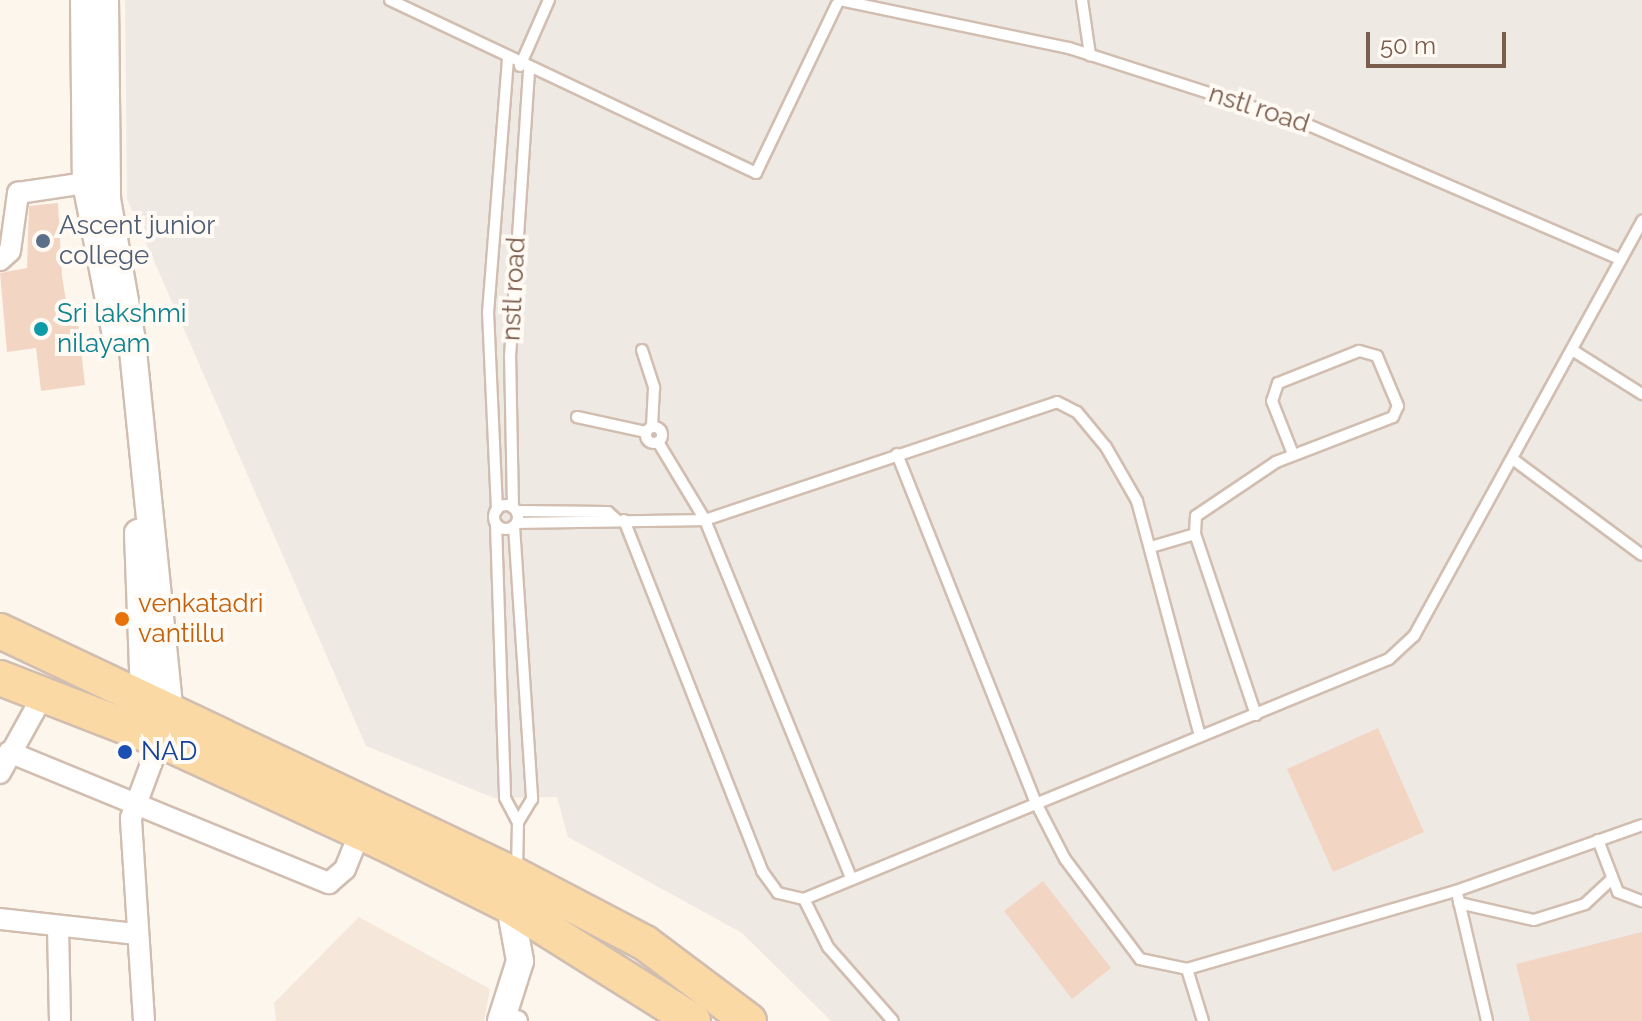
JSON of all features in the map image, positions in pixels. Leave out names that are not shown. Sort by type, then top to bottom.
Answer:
[{"type":"main road","points":[[0,631],[156,700],[513,891],[693,1021]]},
{"type":"main road","points":[[0,678],[160,740],[360,832],[645,943],[749,1021]]},
{"type":"street","points":[[84,0],[86,183],[133,468],[156,700]]},
{"type":"street","points":[[105,0],[107,199],[132,341],[156,700]]},
{"type":"street","points":[[0,260],[10,251],[18,193],[86,183]]},
{"type":"street","points":[[0,645],[80,669]]},
{"type":"street","points":[[0,666],[56,699],[9,752],[0,773]]},
{"type":"street","points":[[144,1021],[136,934],[135,808],[160,740]]},
{"type":"street","points":[[9,752],[135,808],[329,883],[345,869],[360,832]]},
{"type":"street","points":[[501,1021],[515,987],[520,961],[513,891]]},
{"type":"street","points":[[0,919],[136,934]]},
{"type":"street","points":[[58,926],[60,1021]]},
{"type":"street","points":[[515,987],[516,1021]]},
{"type":"lane","name":"nstl road","points":[[390,0],[524,68],[756,173],[838,2],[1000,31],[1090,55],[1306,124],[1620,259]]},
{"type":"lane","points":[[524,68],[549,0]]},
{"type":"lane","points":[[1082,0],[1090,55]]},
{"type":"lane","points":[[508,60],[488,313],[505,798],[518,822],[513,891]]},
{"type":"lane","name":"nstl road","points":[[518,822],[532,799],[515,509],[510,357],[524,68]]},
{"type":"lane","points":[[497,510],[608,512],[620,520],[762,871],[778,893],[804,899],[1035,801],[1359,676],[1414,636],[1514,460],[1642,221]]},
{"type":"lane","points":[[642,350],[654,388],[649,429]]},
{"type":"lane","points":[[1572,350],[1642,394]]},
{"type":"lane","points":[[1256,715],[1195,534],[1200,511],[1293,454],[1397,413],[1377,356],[1359,351],[1278,383],[1272,401],[1293,454]]},
{"type":"lane","points":[[496,524],[608,526],[620,520],[705,520],[1042,402],[1067,406],[1118,464],[1151,547],[1200,736]]},
{"type":"lane","points":[[577,417],[662,431],[658,442],[705,520],[851,878]]},
{"type":"lane","points":[[897,454],[1035,801],[1065,859],[1140,959],[1187,969],[1456,891],[1642,825]]},
{"type":"lane","points":[[1514,460],[1642,555]]},
{"type":"lane","points":[[1151,547],[1195,534]]},
{"type":"lane","points":[[1598,840],[1618,892],[1642,901]]},
{"type":"lane","points":[[1459,903],[1534,920],[1585,904],[1611,880]]},
{"type":"lane","points":[[1456,891],[1487,1021]]},
{"type":"lane","points":[[804,899],[828,947],[893,1021]]},
{"type":"lane","points":[[1187,969],[1203,1021]]},
{"type":"shaded area","points":[[125,0],[1642,0],[1642,1021],[831,1021],[742,933],[568,837],[557,797],[494,798],[366,746],[127,199]]},
{"type":"shaded area","points":[[359,917],[490,989],[484,1021],[276,1021],[274,1003]]},
{"type":"building","points":[[58,203],[62,276],[67,307],[76,306],[85,385],[41,391],[36,348],[7,352],[0,273],[27,268],[29,206]]},
{"type":"building","points":[[1378,728],[1424,832],[1333,872],[1287,769]]},
{"type":"building","points":[[1043,881],[1111,968],[1072,999],[1004,911]]},
{"type":"building","points":[[1642,932],[1642,1021],[1530,1021],[1516,964]]},
{"type":"place","name":"Ascent junior college","points":[[43,241]]},
{"type":"place","name":"Sri lakshmi nilayam","points":[[41,329]]},
{"type":"place","name":"venkatadri vantillu","points":[[122,619]]},
{"type":"place","name":"NAD","points":[[125,752]]}]
